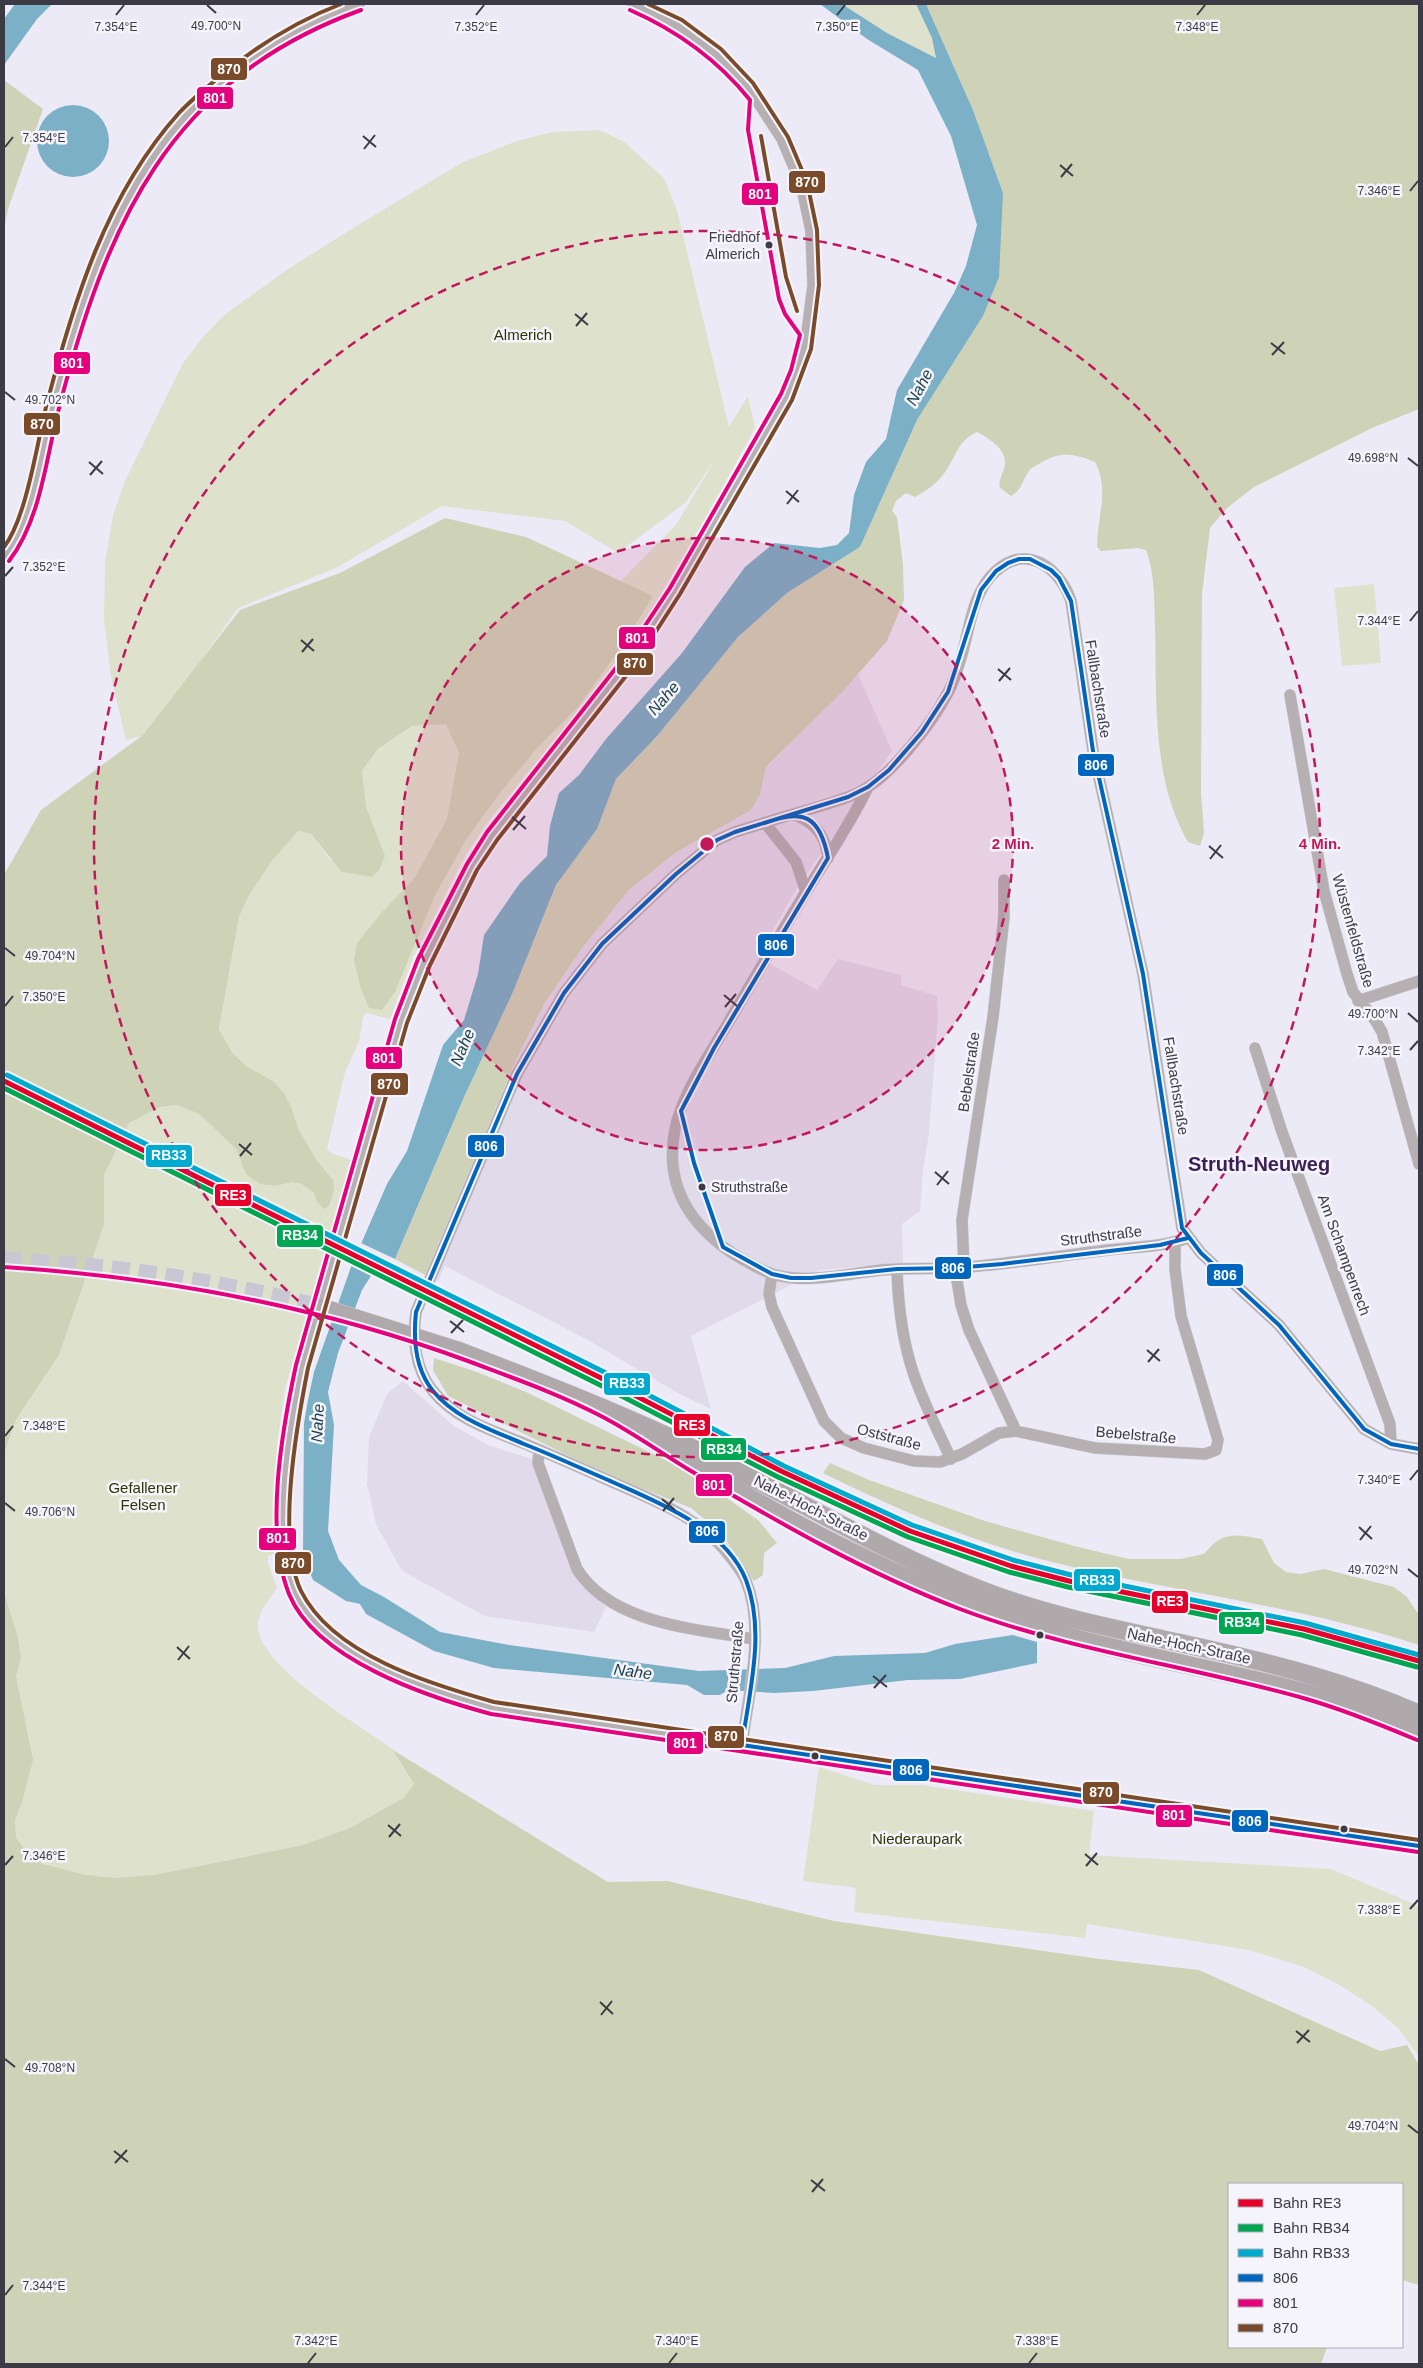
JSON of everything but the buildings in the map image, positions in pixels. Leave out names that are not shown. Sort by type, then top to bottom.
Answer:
[{"type":"main road","points":[[323,1308],[374,1322],[459,1350],[598,1407]]},
{"type":"main road","name":"Nahe-Hoch-Straße","points":[[598,1407],[706,1455],[900,1553],[985,1591],[1023,1605],[1094,1624],[1216,1651],[1322,1678],[1358,1689],[1419,1714]]},
{"type":"main road","name":"Nahe-Hoch-Straße","points":[[598,1407],[795,1522],[899,1576],[966,1604],[1063,1635],[1304,1691],[1364,1710],[1419,1734]]},
{"type":"street","points":[[4,557],[16,543],[26,516],[76,325],[90,280],[104,245],[135,183],[184,116],[227,79],[256,56],[294,31],[359,4]]},
{"type":"street","points":[[633,4],[679,25],[717,54],[748,88],[782,139],[801,184],[811,231],[813,285],[805,348],[787,396],[675,591],[623,670],[492,836],[460,890],[424,962],[401,1021],[302,1367],[293,1407],[287,1450],[286,1541],[290,1577],[296,1594],[308,1612],[349,1648],[410,1681],[439,1693],[501,1709],[1419,1846]]},
{"type":"street","name":"Fallbachstraße","points":[[793,814],[853,795],[868,787],[897,760],[937,712],[947,695],[961,658],[980,590],[997,569],[1010,562],[1024,559],[1049,567],[1067,588],[1071,601],[1093,751],[1143,974],[1180,1218],[1188,1238]]},
{"type":"street","name":"Wüstenfeldstraße","points":[[1290,695],[1324,891],[1347,974],[1358,1001],[1375,1020],[1382,1032],[1419,1164]]},
{"type":"street","name":"Struthstraße","points":[[868,787],[828,858],[695,1080],[681,1111],[673,1144],[675,1178],[690,1214],[723,1246],[756,1267],[772,1274],[791,1278],[811,1278],[896,1269],[959,1268],[1175,1242],[1188,1238]]},
{"type":"street","points":[[793,814],[811,822],[817,828],[823,837],[828,858]]},
{"type":"street","name":"Struthstraße","points":[[742,1745],[754,1644],[755,1617],[746,1580],[726,1550],[710,1533],[672,1508],[480,1426],[459,1414],[432,1390],[422,1373],[414,1348],[413,1329],[420,1297],[516,1074],[564,993],[602,944],[698,854],[717,840],[793,814]]},
{"type":"street","points":[[765,823],[796,862],[806,892]]},
{"type":"street","name":"Bebelstraße","points":[[1004,880],[1004,917],[994,1008],[962,1220],[959,1268],[961,1305],[970,1330],[1016,1431],[1095,1448],[1126,1451],[1205,1454],[1216,1450],[1216,1430],[1181,1316],[1175,1269],[1175,1242]]},
{"type":"street","points":[[1358,1001],[1419,981]]},
{"type":"street","name":"Am Schampenrech","points":[[1255,1048],[1282,1132],[1390,1424],[1391,1444]]},
{"type":"street","points":[[1188,1238],[1200,1253],[1279,1325],[1364,1429],[1391,1444],[1419,1449]]},
{"type":"street","points":[[896,1269],[901,1326],[909,1359],[923,1400],[951,1459]]},
{"type":"street","name":"Oststraße","points":[[772,1274],[768,1294],[772,1307],[816,1406],[832,1431],[851,1443],[888,1455],[927,1463],[951,1459],[999,1433],[1016,1431]]},
{"type":"street","points":[[539,1450],[538,1463],[577,1569],[585,1582],[635,1614],[661,1623],[754,1644]]},
{"type":"shaded area","points":[[858,674],[892,751],[795,891],[758,957],[817,990],[838,959],[901,975],[901,985],[937,996],[938,1016],[929,1133],[923,1171],[920,1211],[902,1224],[903,1263],[820,1270],[691,1336],[711,1409],[676,1392],[586,1339],[445,1266],[438,1281],[425,1275],[517,1058],[544,1004],[583,947],[628,891],[675,853],[751,810],[760,795],[766,768]]},
{"type":"shaded area","points":[[403,1381],[454,1426],[490,1446],[532,1459],[579,1583],[606,1607],[594,1632],[485,1616],[402,1571],[376,1524],[367,1484],[369,1437],[387,1394]]},
{"type":"green space","points":[[842,4],[916,4],[932,38],[936,58],[887,33]]},
{"type":"green space","points":[[926,4],[1419,4],[1419,409],[1372,428],[1254,487],[1227,508],[1210,528],[1202,594],[1201,793],[1204,833],[1200,846],[1188,842],[1176,817],[1162,764],[1158,737],[1154,587],[1146,550],[1138,548],[1101,551],[1097,547],[1102,504],[1102,483],[1095,462],[1075,456],[1055,456],[1030,470],[1020,488],[1011,496],[1000,488],[1000,480],[1005,463],[1002,451],[998,446],[977,432],[966,440],[936,483],[915,497],[906,493],[896,501],[892,511],[897,517],[903,565],[904,600],[887,641],[843,691],[766,767],[760,795],[751,810],[675,853],[628,891],[583,947],[544,1004],[517,1058],[425,1275],[395,1259],[464,1097],[513,992],[556,885],[597,829],[616,779],[658,735],[738,637],[787,593],[860,547],[917,420],[983,316],[1003,193],[973,110]]},
{"type":"green space","points":[[4,80],[43,109],[8,209],[4,229]]},
{"type":"green space","points":[[599,130],[623,141],[664,178],[677,210],[729,427],[748,396],[755,428],[707,516],[641,627],[601,682],[487,823],[465,856],[414,956],[390,1019],[366,1013],[363,1017],[359,1042],[345,1072],[327,1149],[331,1153],[351,1160],[285,1389],[277,1446],[275,1554],[268,1556],[268,1563],[277,1588],[263,1608],[258,1622],[261,1639],[272,1657],[311,1692],[395,1751],[414,1784],[403,1798],[352,1827],[303,1845],[197,1866],[46,1901],[4,1851],[20,1695],[16,1676],[21,1658],[4,1592],[4,1453],[17,1418],[59,1355],[104,1225],[104,1175],[111,1158],[129,1123],[160,1107],[177,1105],[199,1114],[236,1149],[238,1154],[273,1081],[248,1067],[233,1054],[219,1029],[239,917],[248,897],[272,861],[298,831],[311,834],[331,860],[363,793],[362,771],[378,749],[412,726],[430,725],[620,582],[676,525],[716,458],[685,503],[618,553],[565,521],[442,506],[336,568],[238,608],[149,734],[126,740],[111,677],[104,619],[105,563],[113,515],[125,481],[183,363],[203,337],[224,315],[288,269],[463,162],[517,141],[553,132]]},
{"type":"green space","points":[[445,518],[526,537],[653,596],[624,643],[578,707],[537,748],[499,794],[467,838],[435,895],[395,992],[382,1010],[369,1008],[360,986],[354,960],[357,943],[383,911],[414,879],[447,819],[459,753],[446,724],[412,726],[378,749],[362,771],[366,807],[385,856],[379,870],[372,877],[342,872],[311,834],[298,831],[272,861],[248,897],[239,917],[219,1029],[233,1054],[248,1067],[273,1081],[284,1093],[299,1130],[317,1161],[333,1180],[334,1191],[329,1206],[324,1209],[317,1202],[314,1193],[302,1184],[292,1182],[275,1186],[260,1184],[246,1174],[236,1149],[199,1114],[177,1105],[160,1107],[129,1123],[104,1175],[104,1225],[59,1355],[17,1418],[4,1453],[4,875],[41,810],[143,735],[240,610],[340,573]]},
{"type":"green space","points":[[1374,584],[1381,663],[1342,666],[1334,588]]},
{"type":"green space","points":[[434,1358],[477,1372],[526,1392],[688,1471],[758,1520],[777,1543],[764,1553],[763,1575],[754,1581],[721,1533],[691,1508],[599,1471],[448,1396],[433,1370]]},
{"type":"green space","points":[[830,1463],[869,1480],[985,1521],[1129,1559],[1180,1559],[1204,1554],[1217,1541],[1230,1536],[1237,1535],[1262,1539],[1274,1563],[1286,1572],[1300,1574],[1324,1569],[1394,1587],[1407,1597],[1419,1615],[1419,1645],[1327,1619],[1094,1572],[1019,1553],[933,1523],[823,1473]]},
{"type":"green space","points":[[4,1592],[18,1638],[21,1659],[16,1676],[33,1760],[22,1802],[15,1820],[16,1838],[26,1851],[43,1864],[86,1875],[116,1878],[154,1875],[303,1845],[352,1827],[403,1798],[414,1784],[393,1750],[608,1882],[667,1881],[834,1921],[1100,1959],[1199,1970],[1380,2051],[1407,2045],[1419,2065],[1419,2285],[1403,2280],[1403,2183],[1228,2183],[1228,2348],[1327,2348],[1321,2364],[4,2364]]},
{"type":"green space","name":"Niederaupark","points":[[819,1767],[875,1785],[922,1785],[1094,1811],[1089,1855],[1331,1869],[1419,1906],[1419,2057],[1398,2028],[1372,2006],[1341,1986],[1304,1967],[1249,1950],[1087,1924],[1085,1938],[854,1912],[856,1888],[803,1881]]},
{"type":"water","points":[[15,4],[52,4],[37,19],[4,65],[4,19]]},
{"type":"water","name":"Nahe","points":[[820,4],[842,4],[887,33],[936,58],[932,38],[916,4],[926,4],[973,110],[1003,193],[999,277],[983,316],[917,420],[860,547],[787,593],[738,637],[658,735],[616,779],[597,829],[556,885],[513,992],[464,1097],[395,1259],[383,1257],[362,1290],[338,1353],[328,1392],[334,1425],[328,1531],[339,1560],[361,1585],[440,1632],[509,1645],[699,1671],[785,1668],[834,1656],[925,1653],[955,1644],[1013,1635],[1037,1642],[1037,1663],[960,1679],[908,1680],[813,1691],[775,1693],[728,1690],[720,1695],[704,1695],[687,1685],[494,1668],[434,1651],[366,1614],[360,1604],[346,1601],[313,1580],[303,1556],[304,1423],[308,1400],[314,1372],[351,1267],[387,1184],[407,1151],[443,1045],[464,1020],[478,974],[484,935],[520,883],[547,856],[550,826],[559,793],[579,775],[606,739],[682,653],[745,567],[774,543],[820,548],[837,545],[849,533],[854,495],[866,462],[886,439],[897,390],[954,293],[966,266],[977,225],[951,136],[918,70],[867,39]]},
{"type":"water","points":[[73,105],[93,111],[103,121],[109,141],[103,161],[93,171],[73,177],[53,171],[43,161],[37,141],[43,121],[53,111]]},
{"type":"pier","points":[[359,1242],[397,1261],[384,1260],[376,1273],[351,1260]]},
{"type":"tunnel","points":[[4,1261],[84,1266],[164,1276],[244,1290],[323,1308]]},
{"type":"rail line","name":"RB33","points":[[7,1075],[616,1378],[784,1466],[912,1525],[1013,1560],[1071,1575],[1305,1623],[1419,1655]]},
{"type":"rail line","name":"RE3","points":[[4,1081],[613,1384],[781,1471],[910,1531],[1011,1566],[1069,1581],[1304,1629],[1419,1661]]},
{"type":"rail line","name":"RB34","points":[[4,1088],[610,1390],[778,1477],[908,1537],[1009,1572],[1068,1587],[1302,1635],[1417,1667]]},
{"type":"transit line","name":"870","points":[[4,547],[19,519],[25,500],[56,368],[81,290],[95,251],[131,178],[153,145],[179,113],[209,86],[268,41],[311,17],[341,4]]},
{"type":"transit line","name":"870","points":[[648,4],[682,20],[721,49],[753,83],[788,137],[807,182],[817,230],[819,285],[811,349],[792,400],[680,594],[633,667],[497,840],[477,870],[430,965],[407,1023],[308,1368],[294,1449],[289,1512],[290,1542],[294,1569],[301,1591],[316,1613],[336,1633],[359,1650],[413,1676],[494,1702],[1419,1840]]},
{"type":"transit line","name":"801","points":[[9,561],[20,545],[35,509],[58,412],[77,344],[98,280],[124,221],[155,167],[193,119],[239,76],[295,40],[361,10]]},
{"type":"transit line","name":"801","points":[[630,10],[664,27],[696,48],[724,72],[750,100],[748,130],[779,299],[785,314],[800,335],[791,370],[781,394],[670,588],[623,659],[487,832],[467,864],[418,959],[395,1019],[296,1365],[285,1419],[278,1480],[277,1511],[278,1541],[282,1569],[289,1594],[303,1617],[323,1638],[348,1656],[376,1672],[407,1686],[465,1707],[491,1714],[1418,1852]]},
{"type":"transit line","name":"870","points":[[761,136],[786,277],[797,311]]},
{"type":"transit line","name":"806","points":[[742,1745],[752,1683],[755,1620],[746,1580],[736,1561],[706,1531],[667,1507],[475,1423],[452,1409],[433,1391],[422,1373],[415,1344],[416,1312],[517,1074],[564,993],[602,944],[676,874],[717,840],[735,832],[848,797],[868,787],[889,770],[922,732],[948,692],[981,590],[996,571],[1008,563],[1019,559],[1030,559],[1051,570],[1059,578],[1071,601],[1093,751],[1143,974],[1182,1228],[1201,1253],[1279,1325],[1364,1429],[1391,1444],[1419,1449]]},
{"type":"transit line","name":"806","points":[[681,1111],[714,1048],[828,858],[820,833],[808,819],[800,816],[790,816],[765,823]]},
{"type":"transit line","name":"806","points":[[681,1111],[694,1163],[723,1247]]},
{"type":"transit line","name":"806","points":[[723,1247],[772,1274],[791,1278],[811,1278],[897,1269],[955,1268],[1002,1264],[1160,1245],[1188,1238]]},
{"type":"transit line","name":"801","points":[[4,1267],[122,1278],[239,1297],[355,1325],[412,1342],[519,1380],[585,1408],[823,1546],[925,1595],[960,1609],[1044,1636],[1303,1698],[1360,1717],[1417,1740]]},
{"type":"transit line","name":"806","points":[[742,1745],[1419,1846]]},
{"type":"place","name":"Friedhof Almerich","points":[[769,245]]},
{"type":"place","name":"Struthstraße","points":[[702,1187]]},
{"type":"district","name":"Struth-Neuweg","points":[[1259,1164]]},
{"type":"park label","name":"Almerich","points":[[523,335]]},
{"type":"park label","name":"Gefallener Felsen","points":[[143,1496]]}]
